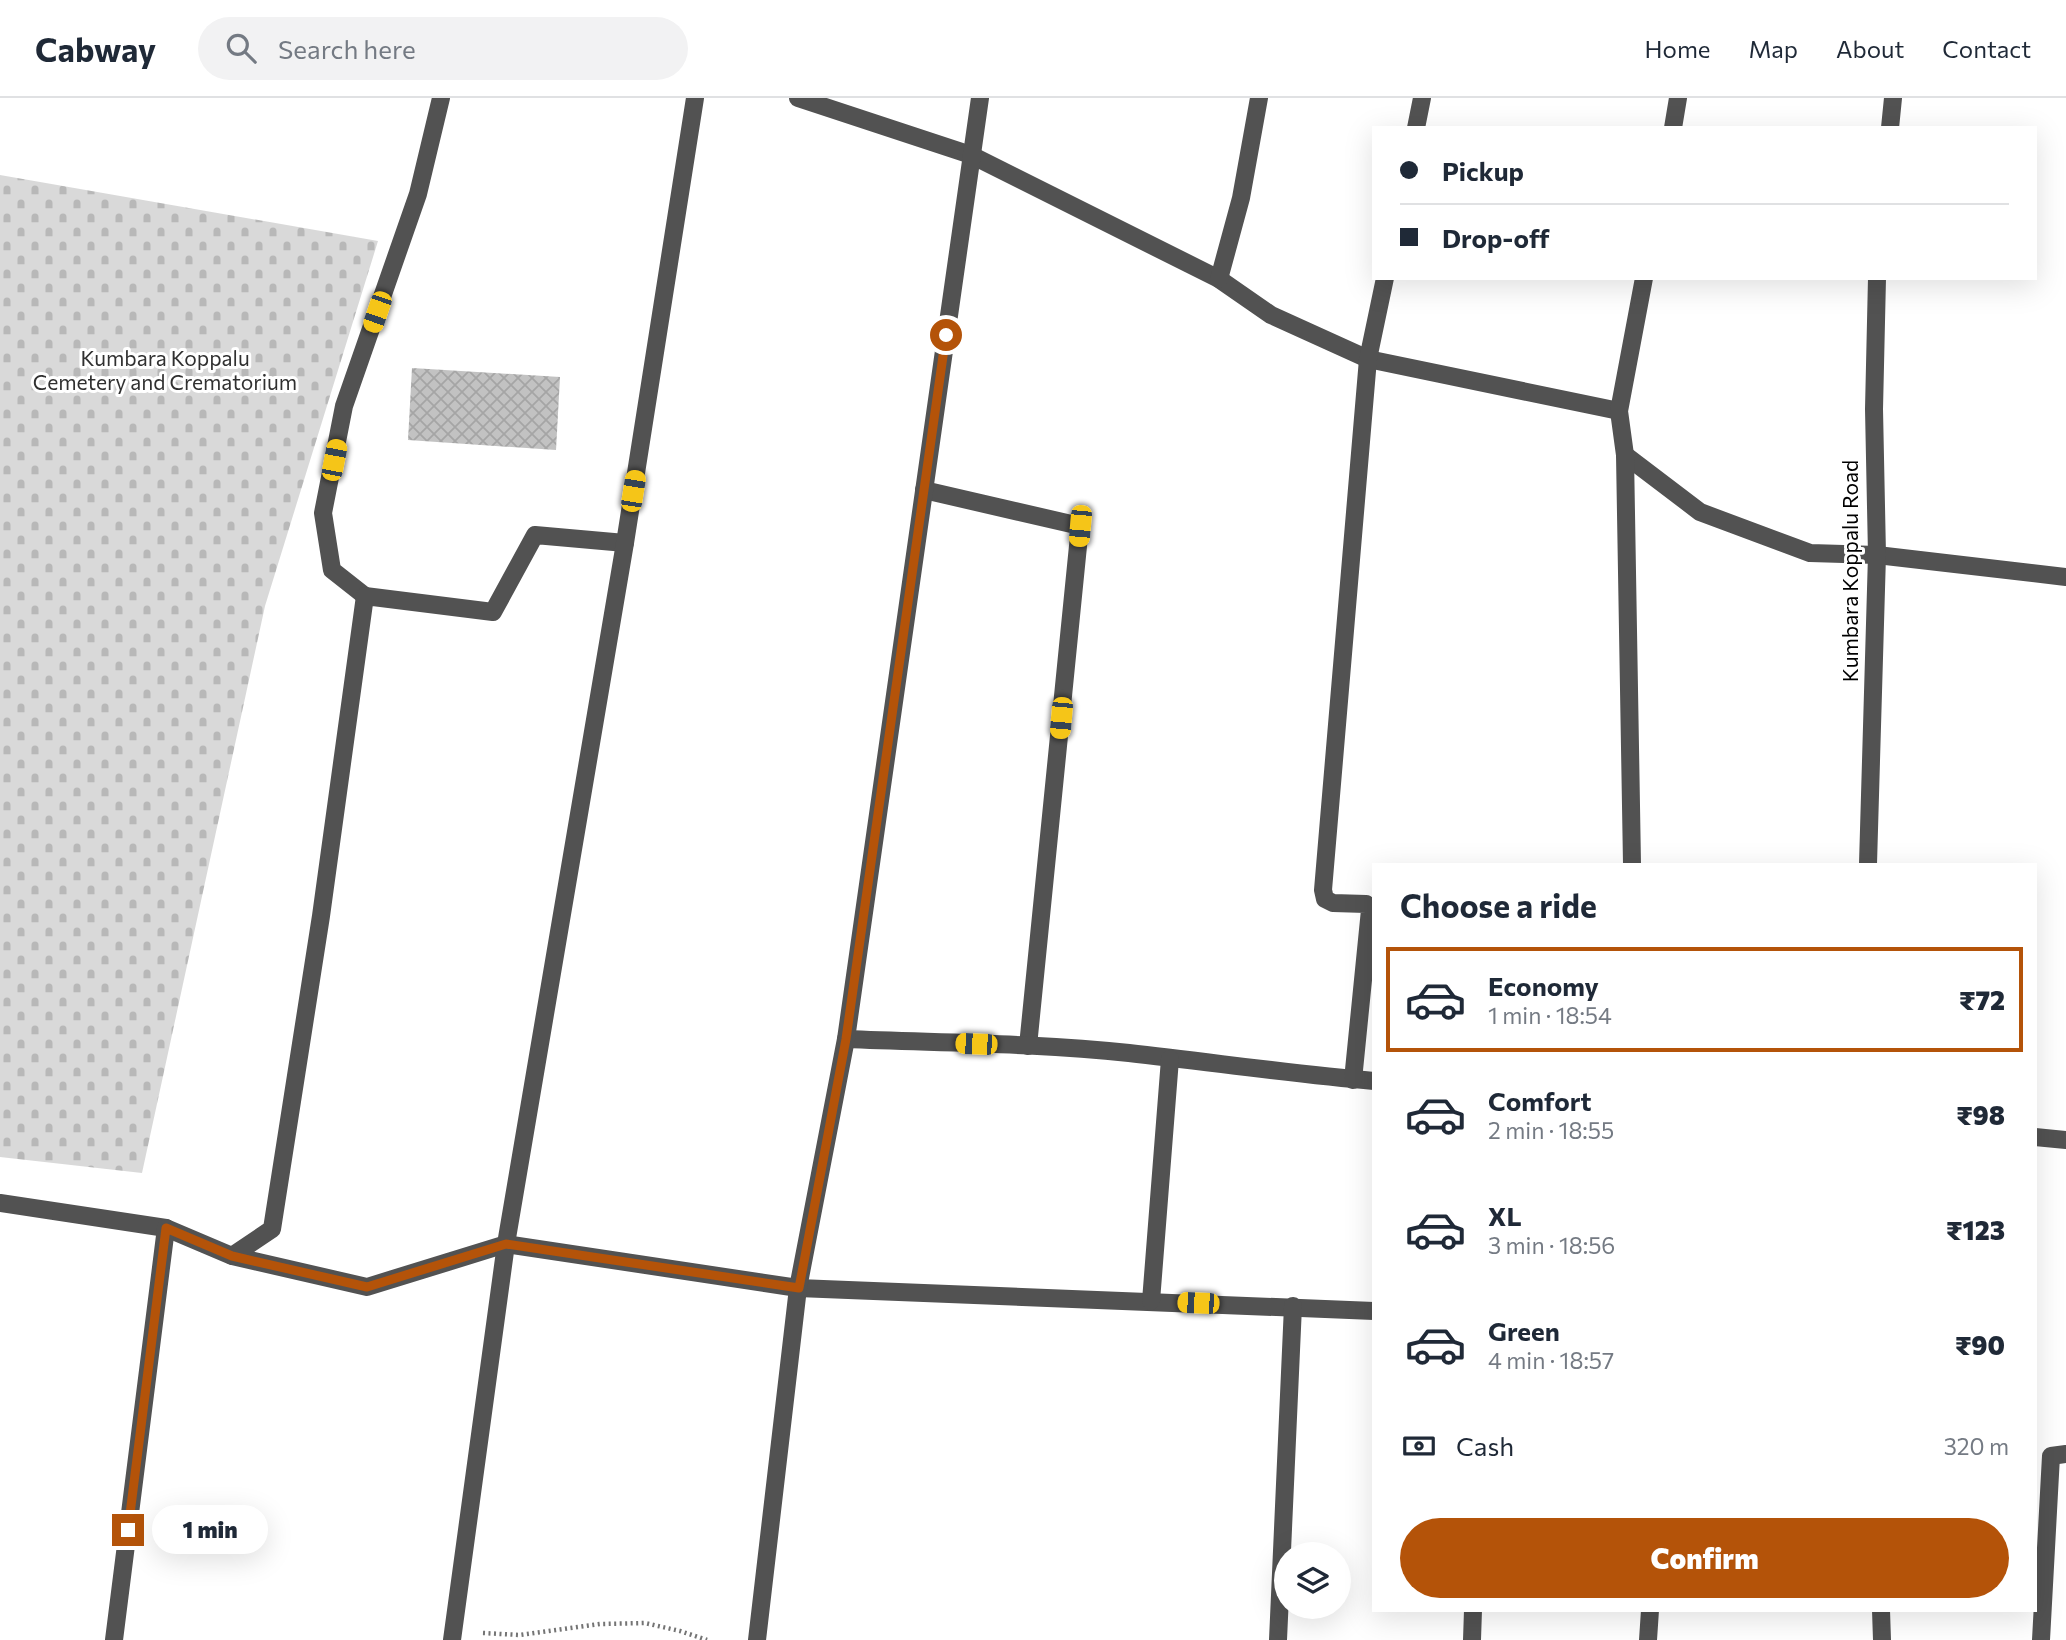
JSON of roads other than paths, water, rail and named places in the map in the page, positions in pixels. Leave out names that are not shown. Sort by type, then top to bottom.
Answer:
[{"type":"street","points":[[441,98],[418,194],[344,406],[323,513],[332,570],[365,596],[493,612],[535,535],[625,543]]},
{"type":"street","points":[[453,1631],[506,1244],[625,543],[695,98]]},
{"type":"street","points":[[798,98],[971,155],[1219,279],[1271,315],[1368,359],[1619,411]]},
{"type":"street","points":[[757,1640],[799,1288],[846,1039],[980,98]]},
{"type":"street","points":[[1219,279],[1241,198],[1259,98]]},
{"type":"street","points":[[1416,126],[1422,98]]},
{"type":"street","points":[[1672,126],[1678,98]]},
{"type":"street","points":[[1890,126],[1893,98]]},
{"type":"street","points":[[1353,1080],[1370,911],[1366,904],[1332,902],[1325,899],[1323,890],[1368,359],[1385,280]]},
{"type":"street","points":[[1632,863],[1625,456],[1619,411],[1644,280]]},
{"type":"street","name":"Kumbara Koppalu Road","points":[[1868,863],[1877,555],[1874,409],[1877,280]]},
{"type":"street","points":[[1625,456],[1700,512],[1811,553],[1877,555],[2066,577]]},
{"type":"street","points":[[924,490],[1080,526],[1028,1046]]},
{"type":"street","points":[[232,1256],[272,1229],[321,916],[365,596]]},
{"type":"street","points":[[846,1039],[1028,1046],[1372,1082]]},
{"type":"street","points":[[1151,1301],[1170,1059]]},
{"type":"street","points":[[2037,1137],[2066,1140]]},
{"type":"street","points":[[0,1203],[166,1228],[232,1256],[367,1287],[506,1244],[799,1288],[1372,1311]]},
{"type":"street","points":[[114,1640],[166,1228]]},
{"type":"street","points":[[1278,1640],[1293,1306]]},
{"type":"street","points":[[2041,1640],[2051,1456],[2066,1454]]},
{"type":"street","points":[[1472,1640],[1473,1612]]},
{"type":"street","points":[[1648,1640],[1650,1612]]},
{"type":"street","points":[[1881,1612],[1882,1640]]},
{"type":"park label","name":"Kumbara Koppalu Cemetery and Crematorium","points":[[165,371]]}]
